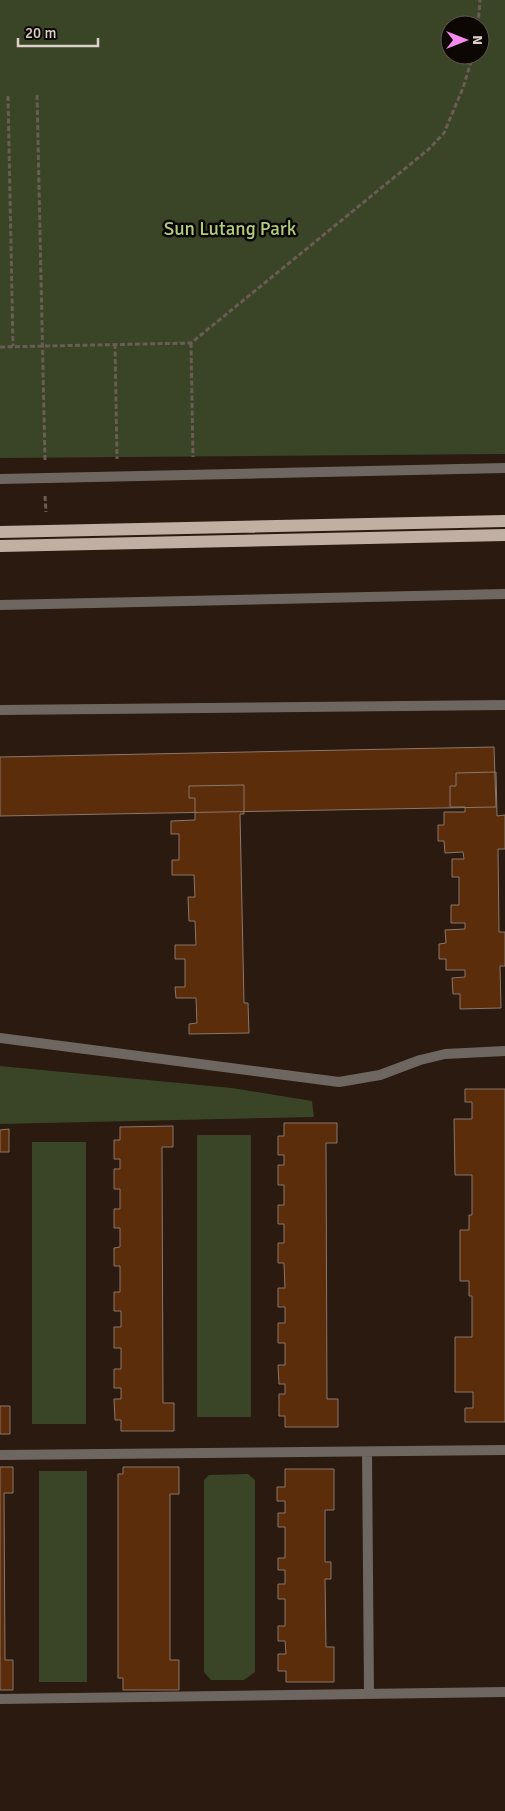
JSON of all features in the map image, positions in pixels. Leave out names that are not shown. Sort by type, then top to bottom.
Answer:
[{"type":"main road","points":[[0,532],[505,521]]},
{"type":"main road","points":[[0,546],[505,535]]},
{"type":"street","points":[[0,479],[505,468]]},
{"type":"street","points":[[0,605],[505,594]]},
{"type":"street","points":[[0,710],[505,705]]},
{"type":"street","points":[[0,1038],[339,1082],[380,1075],[420,1060],[445,1054],[505,1051]]},
{"type":"street","points":[[0,1455],[505,1450]]},
{"type":"street","points":[[367,1452],[369,1694]]},
{"type":"street","points":[[0,1699],[505,1692]]},
{"type":"path","points":[[479,15],[480,0]]},
{"type":"path","points":[[0,347],[191,342],[429,149],[444,133],[463,88],[469,65]]},
{"type":"path","points":[[36,95],[46,531]]},
{"type":"path","points":[[8,96],[14,346]]},
{"type":"path","points":[[191,342],[194,474]]},
{"type":"path","points":[[114,344],[117,476]]},
{"type":"green space","name":"Sun Lutang Park","points":[[0,0],[505,0],[505,454],[0,458]]},
{"type":"green space","points":[[0,1066],[232,1088],[312,1101],[314,1117],[0,1124]]},
{"type":"green space","points":[[197,1135],[251,1135],[251,1417],[197,1417]]},
{"type":"green space","points":[[32,1142],[86,1142],[86,1424],[32,1424]]},
{"type":"green space","points":[[39,1471],[87,1471],[87,1682],[39,1682]]},
{"type":"green space","points":[[248,1474],[255,1480],[255,1672],[244,1680],[211,1680],[204,1672],[204,1480],[209,1475]]},
{"type":"building","points":[[494,747],[496,807],[0,816],[0,757]]},
{"type":"building","points":[[496,772],[497,816],[505,815],[505,849],[498,849],[499,932],[505,932],[505,966],[500,966],[501,1008],[460,1009],[460,994],[453,994],[452,978],[465,977],[465,970],[446,970],[446,959],[439,959],[439,944],[446,943],[445,930],[465,929],[465,923],[451,923],[451,905],[459,905],[459,877],[452,877],[452,859],[464,859],[463,852],[445,853],[444,841],[438,841],[438,825],[444,825],[444,812],[465,812],[465,807],[450,807],[450,786],[456,786],[456,773]]},
{"type":"building","points":[[244,785],[244,814],[240,814],[244,1003],[248,1003],[249,1033],[189,1034],[189,1024],[197,1023],[196,998],[176,998],[175,987],[185,987],[185,959],[175,959],[175,945],[196,945],[195,921],[189,921],[188,897],[195,897],[194,875],[172,875],[172,860],[179,860],[179,834],[171,834],[171,821],[195,820],[195,798],[189,798],[189,786]]},
{"type":"building","points":[[465,1089],[505,1089],[505,1422],[465,1422],[465,1408],[473,1408],[473,1392],[455,1392],[455,1337],[472,1337],[472,1296],[469,1296],[469,1281],[460,1281],[460,1230],[469,1230],[469,1215],[472,1215],[472,1175],[455,1175],[454,1119],[472,1119],[472,1102],[465,1102]]},
{"type":"building","points":[[284,1123],[337,1123],[337,1143],[326,1143],[327,1399],[338,1399],[338,1427],[285,1427],[285,1416],[279,1416],[279,1394],[285,1394],[285,1384],[279,1384],[278,1365],[285,1365],[285,1343],[278,1343],[278,1323],[285,1323],[285,1307],[278,1307],[278,1288],[285,1288],[284,1263],[278,1263],[278,1243],[284,1243],[284,1224],[278,1224],[278,1205],[284,1205],[284,1185],[278,1185],[278,1165],[284,1165],[284,1155],[278,1155],[278,1136],[284,1136]]},
{"type":"building","points":[[173,1126],[173,1147],[162,1147],[163,1403],[174,1403],[174,1431],[121,1431],[121,1420],[115,1420],[114,1399],[121,1399],[121,1388],[114,1388],[114,1369],[121,1369],[121,1348],[114,1348],[114,1327],[121,1327],[121,1311],[114,1311],[114,1292],[120,1292],[120,1266],[114,1266],[114,1248],[120,1247],[120,1228],[114,1228],[114,1209],[120,1209],[120,1189],[114,1189],[114,1169],[120,1169],[120,1159],[114,1159],[114,1140],[120,1140],[120,1127]]},
{"type":"building","points":[[9,1129],[9,1152],[0,1152],[0,1130]]},
{"type":"building","points":[[0,1406],[10,1406],[10,1434],[0,1434]]},
{"type":"building","points":[[0,1467],[13,1467],[13,1493],[4,1493],[5,1660],[13,1660],[13,1690],[0,1690]]},
{"type":"building","points":[[123,1467],[179,1467],[179,1494],[170,1494],[170,1660],[179,1660],[179,1690],[123,1690],[123,1678],[118,1678],[118,1474],[123,1474]]},
{"type":"building","points":[[285,1469],[334,1469],[334,1510],[325,1510],[325,1562],[331,1562],[331,1579],[325,1579],[326,1647],[334,1647],[334,1682],[286,1682],[286,1671],[278,1671],[278,1654],[286,1654],[285,1641],[278,1641],[278,1626],[285,1626],[285,1599],[278,1599],[278,1584],[285,1584],[285,1570],[278,1570],[278,1558],[285,1558],[285,1527],[278,1527],[278,1513],[285,1513],[285,1501],[277,1501],[277,1487],[285,1487]]}]
